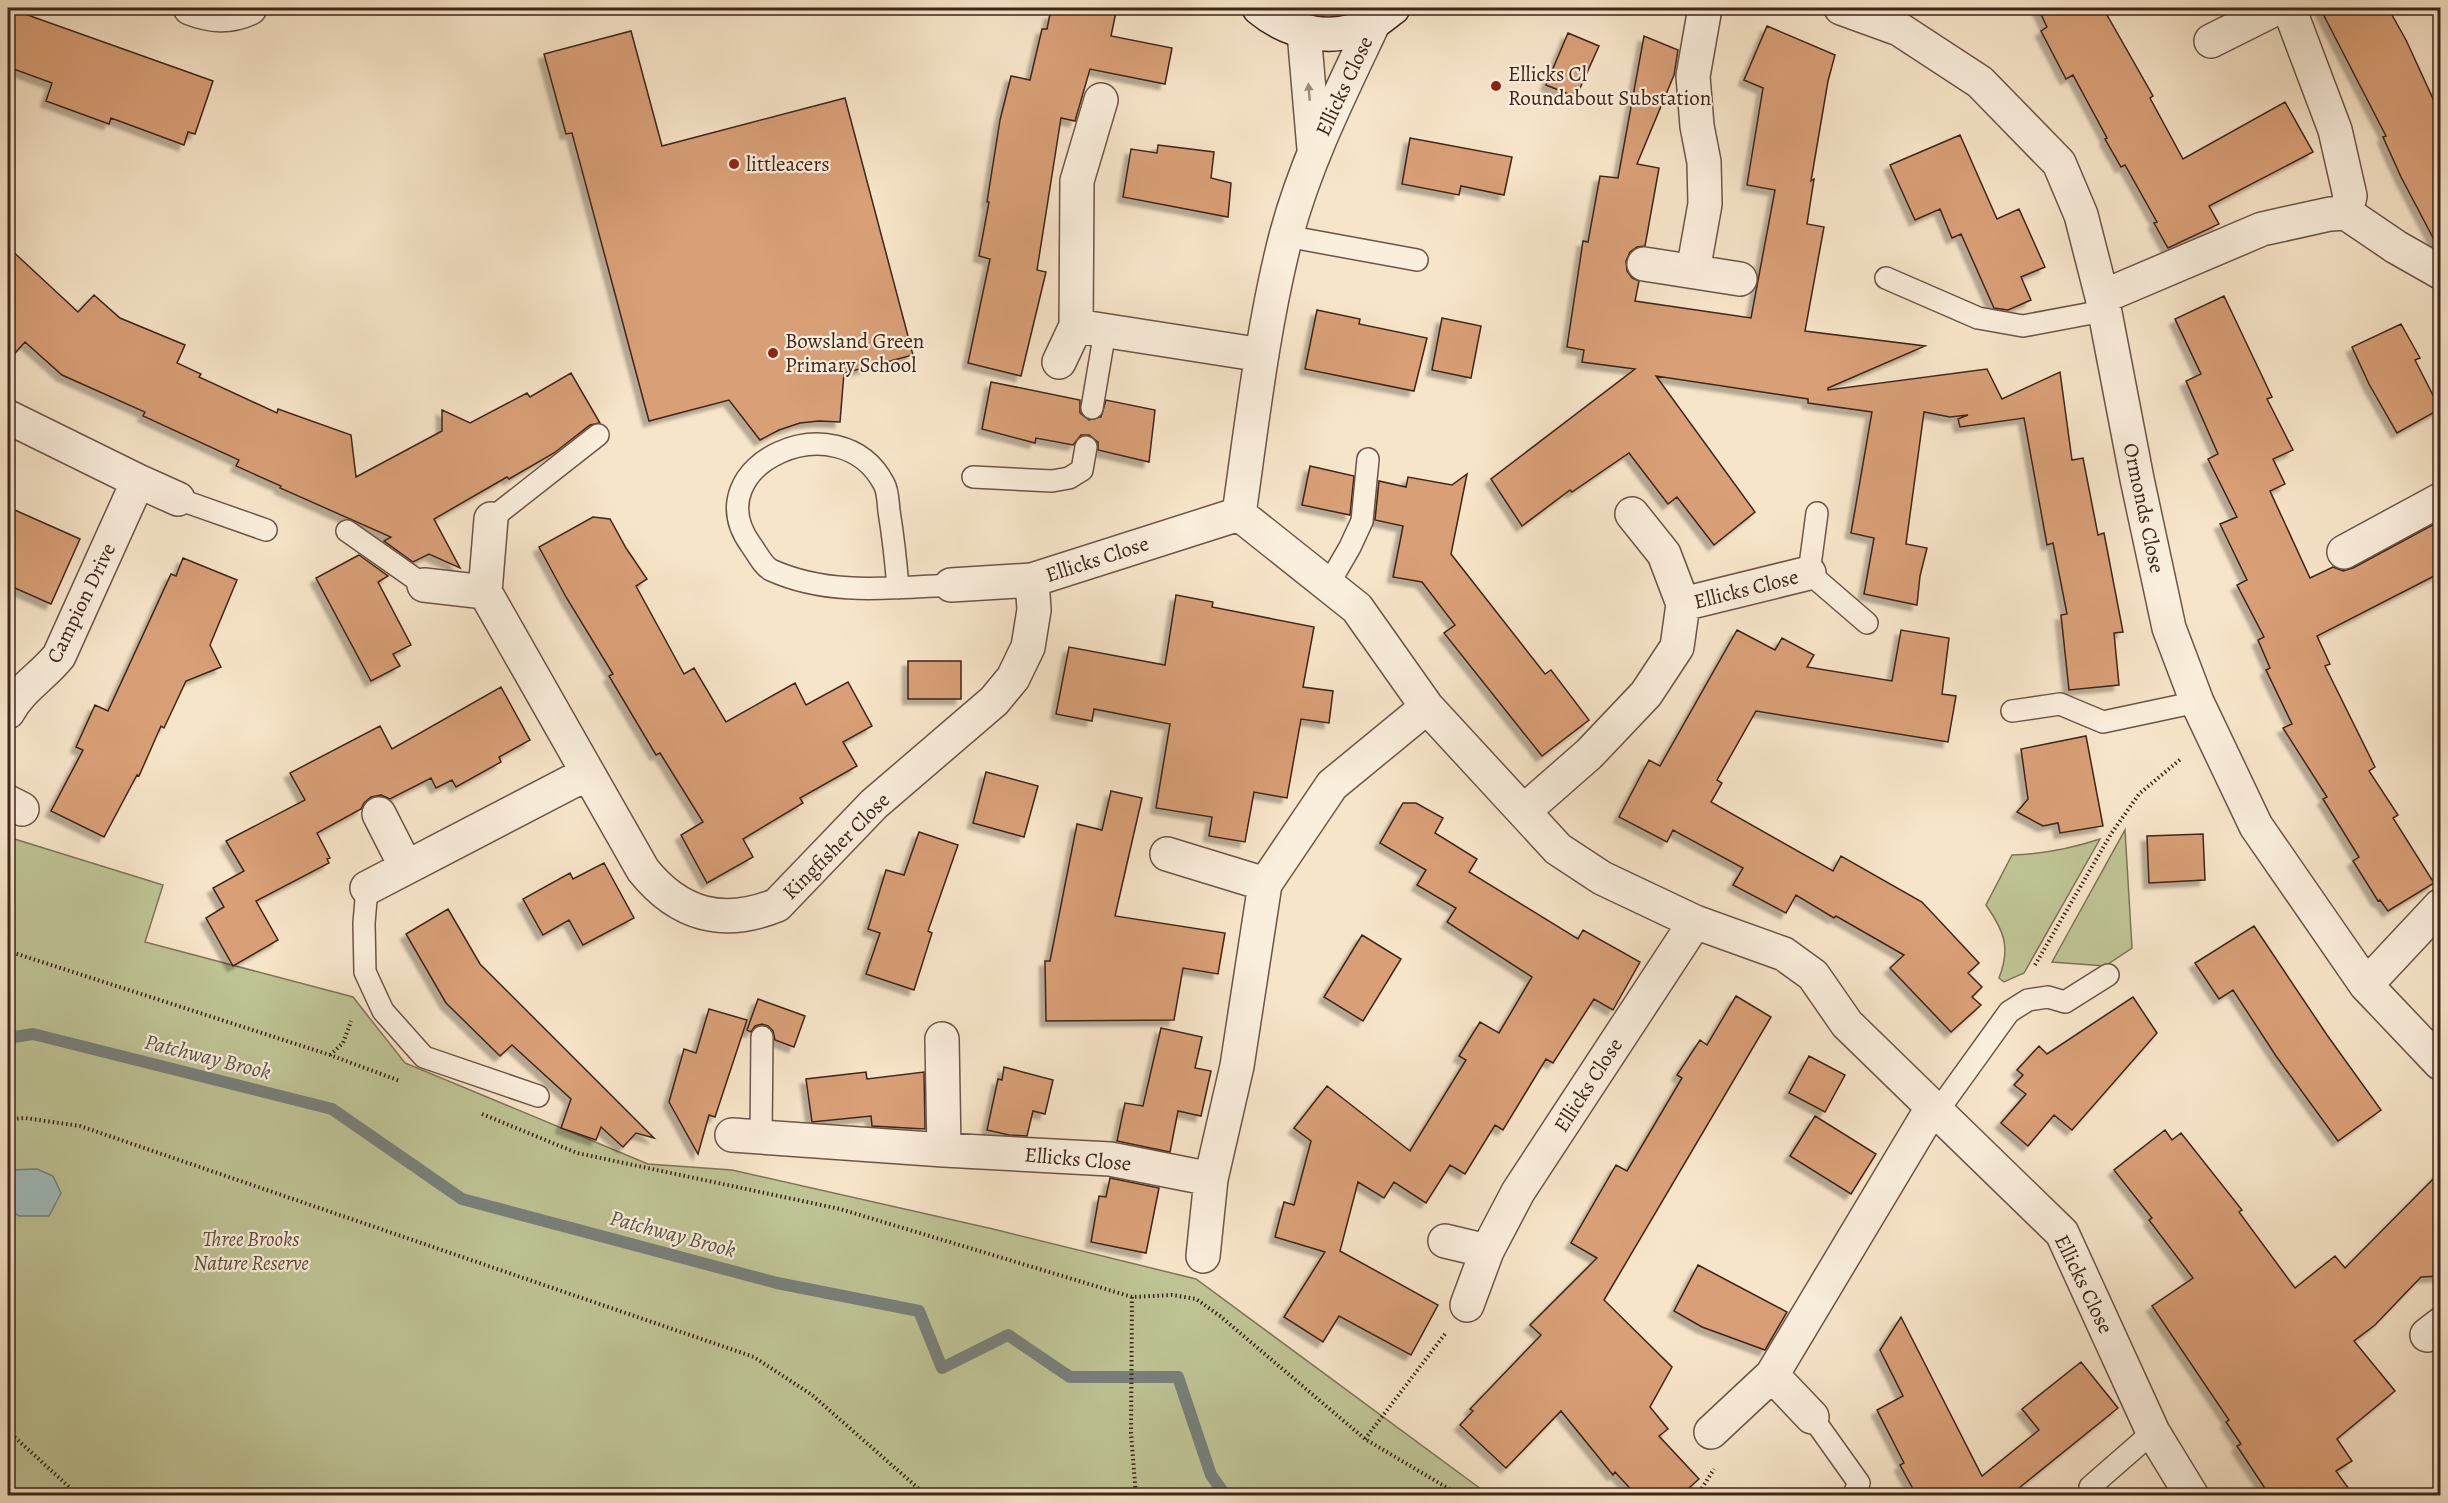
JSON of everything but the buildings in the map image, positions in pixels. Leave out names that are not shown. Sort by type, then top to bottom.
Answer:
[{"type":"street","points":[[190,8],[206,14],[234,15],[250,8]]},
{"type":"street","points":[[1259,8],[1274,20],[1304,32],[1328,34],[1352,31],[1383,15]]},
{"type":"street","points":[[1693,271],[1705,204],[1704,162],[1697,126],[1693,76],[1706,8]]},
{"type":"street","name":"Ormonds Close","points":[[1841,8],[1905,18],[1980,82],[2059,163],[2081,215],[2103,304],[2169,628],[2197,702],[2256,826],[2366,985],[2440,1063]]},
{"type":"street","points":[[2211,41],[2277,8]]},
{"type":"street","points":[[2289,8],[2335,130],[2350,196],[2346,213]]},
{"type":"street","name":"Ellicks Close","points":[[1239,514],[1262,355],[1286,236],[1314,150],[1383,15]]},
{"type":"street","name":"Ellicks Close","points":[[1304,32],[1314,150]]},
{"type":"street","points":[[1059,362],[1090,328],[1077,181],[1101,100]]},
{"type":"street","points":[[2103,304],[2262,229],[2330,214],[2346,213],[2396,248],[2440,272]]},
{"type":"street","points":[[1644,264],[1740,279]]},
{"type":"street","points":[[1090,328],[1262,355]]},
{"type":"street","points":[[8,417],[178,499]]},
{"type":"street","name":"Campion Drive","points":[[8,712],[16,697],[46,673],[59,656],[138,481]]},
{"type":"street","points":[[2344,552],[2440,500]]},
{"type":"street","name":"Ellicks Close","points":[[951,585],[1032,580],[1239,514]]},
{"type":"street","name":"Ellicks Close","points":[[1239,514],[1357,608],[1426,706],[1558,849],[1602,878],[1695,922],[1784,954],[1813,975],[1847,1024],[2062,1233],[2153,1432],[2192,1496]]},
{"type":"street","name":"Ellicks Close","points":[[1524,811],[1588,754],[1646,694],[1677,647],[1683,604],[1664,554],[1632,514]]},
{"type":"street","points":[[424,585],[485,592],[491,519]]},
{"type":"street","name":"Ellicks Close","points":[[1683,604],[1809,573]]},
{"type":"street","name":"Kingfisher Close","points":[[485,592],[643,870],[658,889],[685,905],[710,916],[737,917],[757,914],[777,905],[874,804],[994,701],[1013,678],[1028,647],[1034,610],[1032,580]]},
{"type":"street","points":[[1203,1256],[1210,1179],[1237,1066],[1264,884],[1332,785],[1426,706]]},
{"type":"street","points":[[367,888],[588,773]]},
{"type":"street","points":[[379,814],[406,867]]},
{"type":"street","points":[[1167,854],[1264,884]]},
{"type":"street","points":[[2366,985],[2440,906]]},
{"type":"street","name":"Ellicks Close","points":[[1467,1305],[1487,1251],[1518,1192],[1695,922]]},
{"type":"street","points":[[942,1039],[944,1150]]},
{"type":"street","points":[[1711,1432],[1772,1375],[1934,1110]]},
{"type":"street","name":"Ellicks Close","points":[[747,1136],[944,1150],[1110,1158],[1210,1179]]},
{"type":"street","points":[[1445,1241],[1487,1251]]},
{"type":"street","points":[[1772,1375],[1812,1417]]},
{"type":"lane","points":[[1286,236],[1417,260]]},
{"type":"lane","points":[[1886,278],[1978,318],[2023,326],[2103,304]]},
{"type":"lane","points":[[1090,328],[1092,408]]},
{"type":"lane","points":[[491,519],[598,435]]},
{"type":"lane","points":[[898,588],[886,486],[873,466],[844,447],[821,442],[778,452],[746,477],[737,500],[743,534],[768,568],[805,582],[855,590],[898,588],[951,585]]},
{"type":"lane","points":[[973,477],[1052,481],[1069,478],[1082,470],[1086,447]]},
{"type":"lane","points":[[1328,585],[1362,521],[1368,459]]},
{"type":"lane","points":[[178,499],[266,530]]},
{"type":"lane","name":"Ellicks Close","points":[[1817,513],[1809,573],[1867,623]]},
{"type":"lane","points":[[347,531],[424,585]]},
{"type":"lane","points":[[2012,711],[2060,704],[2103,722],[2197,702]]},
{"type":"lane","points":[[367,888],[364,923],[365,972],[383,1011],[424,1057],[538,1096]]},
{"type":"lane","points":[[1934,1110],[2009,1012],[2028,1000],[2048,997],[2065,1002],[2108,975]]},
{"type":"lane","name":"Ellicks Close","points":[[747,1136],[762,1037]]},
{"type":"lane","points":[[1812,1417],[1859,1483],[1853,1496]]},
{"type":"lane","points":[[2090,1487],[2153,1432]]},
{"type":"path","points":[[2030,973],[2111,834],[2139,794],[2175,762],[2214,739]]},
{"type":"path","points":[[8,951],[330,1055],[407,1084]]},
{"type":"path","points":[[481,1114],[577,1153],[840,1209],[1132,1296],[1172,1295],[1196,1299],[1220,1316],[1365,1439],[1461,1496]]},
{"type":"path","points":[[8,1119],[25,1118],[80,1126],[754,1357],[812,1395],[927,1496]]},
{"type":"path","points":[[1132,1296],[1134,1313],[1131,1433],[1136,1496]]},
{"type":"path","points":[[1365,1439],[1467,1305]]},
{"type":"path","points":[[8,1431],[79,1496]]},
{"type":"green space","points":[[2125,830],[2132,948],[2105,966],[2052,962]]},
{"type":"green space","name":"Three Brooks Nature Reserve","points":[[8,837],[163,885],[145,942],[353,997],[405,1063],[648,1164],[732,1170],[993,1229],[1196,1279],[1481,1489],[1546,1492],[1551,1495],[8,1495]]},
{"type":"green space","points":[[2100,839],[2024,973],[2004,982],[1999,978],[2005,957],[2004,940],[1986,905],[2012,855],[2078,846]]},
{"type":"water","points":[[37,1169],[53,1176],[61,1193],[49,1216],[19,1216],[8,1208],[8,1170]]},
{"type":"waterway","name":"Patchway Brook","points":[[8,1038],[33,1034],[332,1109],[462,1199],[777,1283],[919,1311],[942,1368],[1008,1335],[1070,1377],[1178,1377],[1211,1475],[1226,1496]]},
{"type":"place","name":"Ellicks Cl Roundabout Substation","points":[[1496,86]]},
{"type":"place","name":"littleacers","points":[[734,164]]},
{"type":"place","name":"Bowsland Green Primary School","points":[[773,353]]}]
